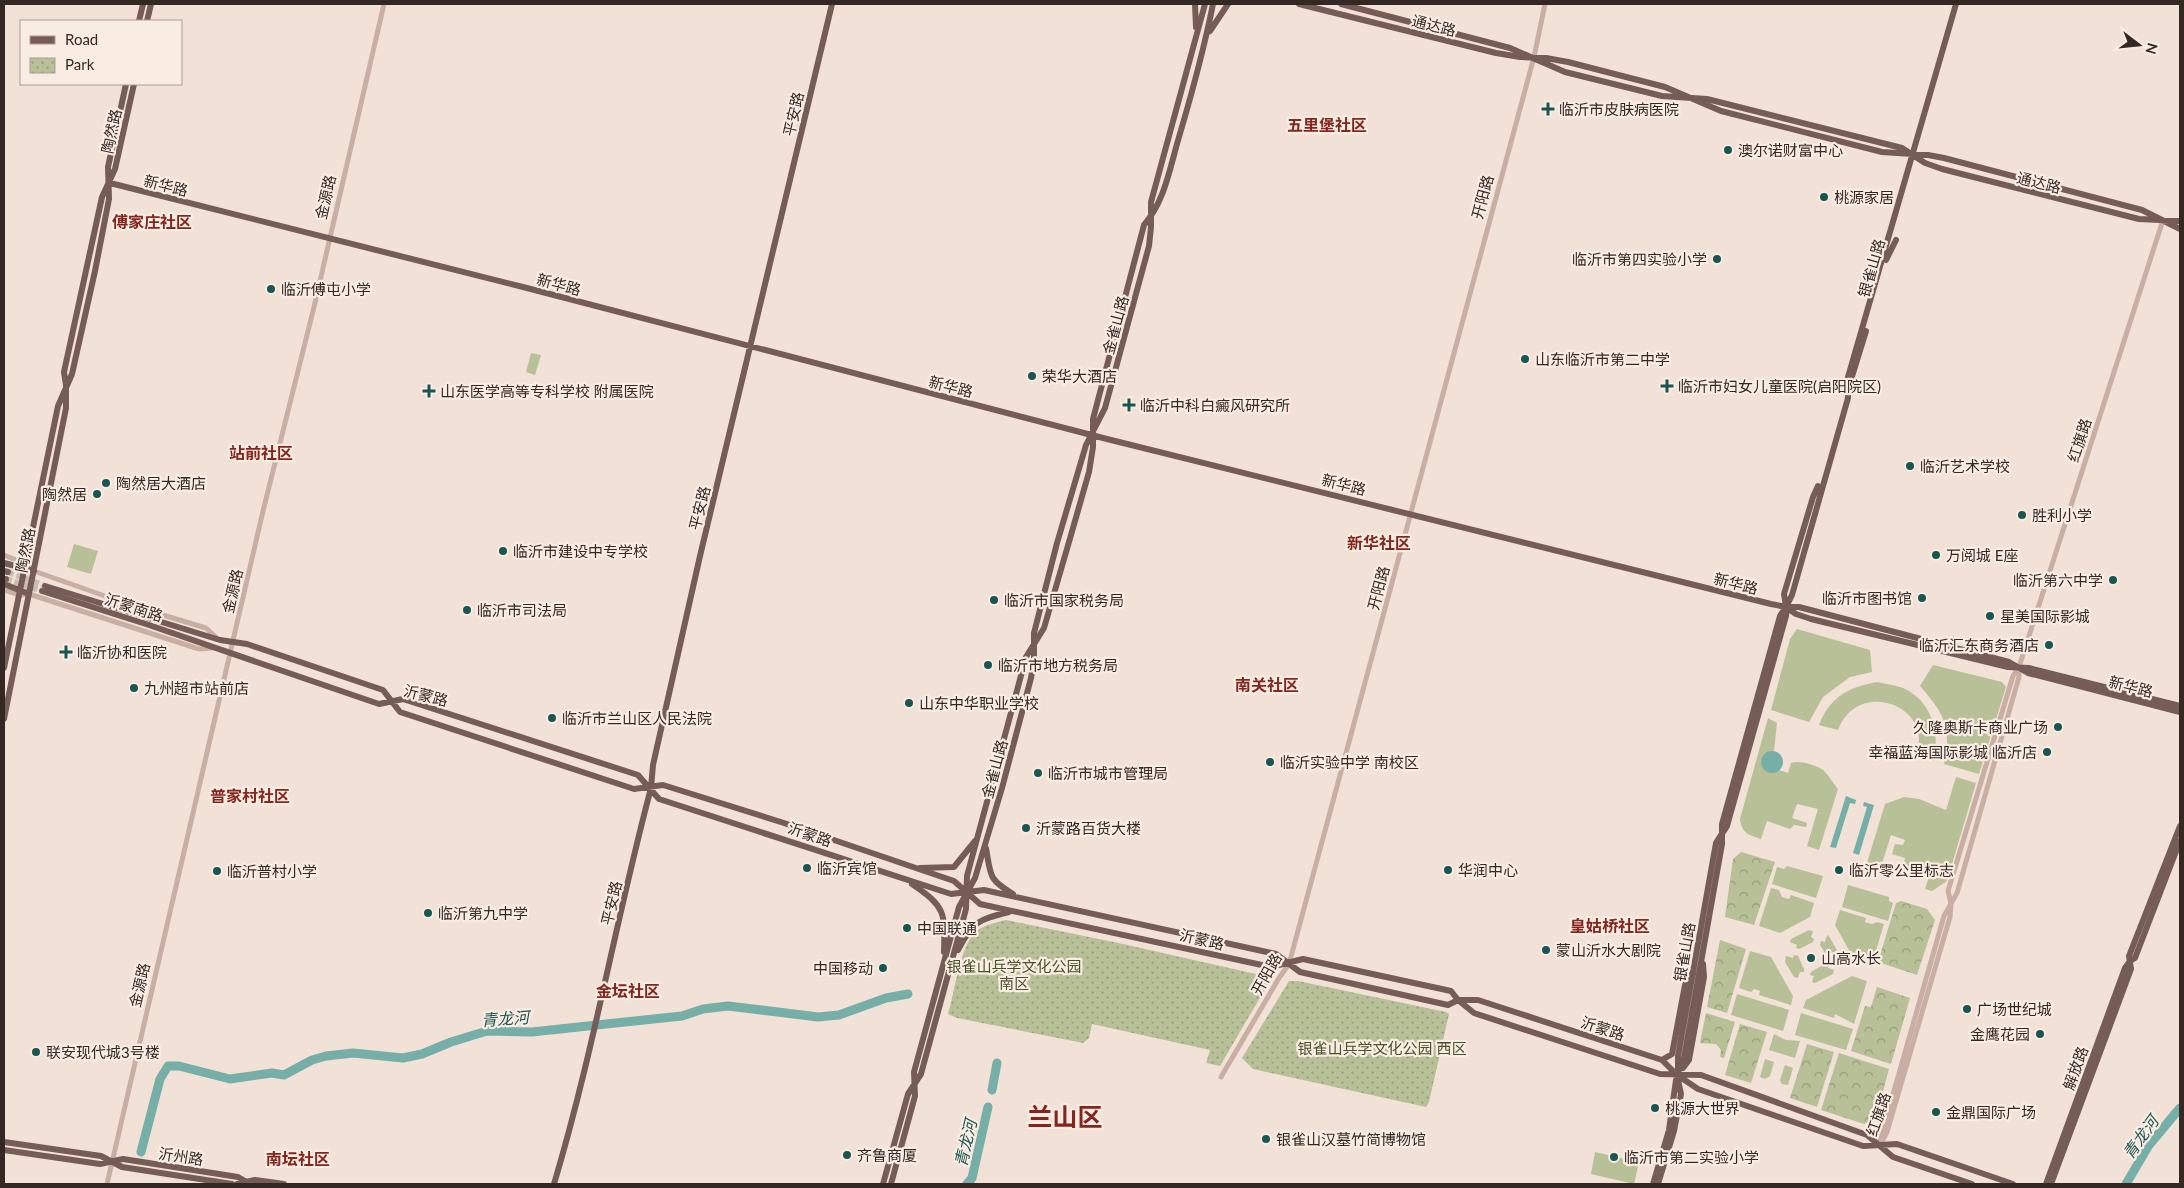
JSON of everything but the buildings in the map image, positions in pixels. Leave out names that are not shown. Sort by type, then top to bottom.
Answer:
[{"type":"main road","points":[[139,20],[143,4]]},
{"type":"main road","points":[[147,20],[151,4]]},
{"type":"main road","name":"平安路","points":[[554,1184],[570,1132],[597,1019],[651,788],[653,765],[694,584],[832,4]]},
{"type":"main road","points":[[1195,4],[1196,37]]},
{"type":"main road","name":"金雀山路","points":[[891,1184],[915,1096],[913,1085],[914,1072],[959,907],[975,878],[986,847],[1031,678],[1034,659],[1034,634],[1057,544],[1086,445],[1105,408],[1135,300],[1149,246],[1152,227],[1150,218],[1151,202],[1205,4]]},
{"type":"main road","name":"金雀山路","points":[[1150,218],[1163,191],[1207,36],[1213,4]]},
{"type":"main road","points":[[1207,36],[1228,4]]},
{"type":"main road","name":"通达路","points":[[1299,4],[1496,53],[1520,58],[1534,57],[1568,62],[1665,87],[1721,111],[1882,152],[1944,158],[2142,210],[2180,229]]},
{"type":"main road","name":"通达路","points":[[1341,4],[1510,48],[1565,72],[1662,96],[1694,100],[1707,99],[1902,148],[1926,163],[1942,170],[2139,219],[2180,221]]},
{"type":"main road","name":"银雀山路","points":[[1786,607],[1846,402],[1849,388],[1848,377],[1884,261],[1956,4]]},
{"type":"main road","name":"陶然路","points":[[110,183],[108,167],[126,85]]},
{"type":"main road","name":"陶然路","points":[[4,719],[66,408],[64,372],[102,197],[115,169],[134,85]]},
{"type":"main road","name":"新华路","points":[[110,183],[522,287],[1092,435],[1786,607],[1799,607],[2008,662],[2028,673],[2180,712]]},
{"type":"main road","points":[[1884,261],[1896,240]]},
{"type":"main road","points":[[1881,248],[1884,261]]},
{"type":"main road","name":"陶然路","points":[[4,668],[58,406],[66,384]]},
{"type":"main road","name":"银雀山路","points":[[1653,1184],[1669,1130],[1678,1056],[1716,843],[1730,817],[1786,616],[1784,594],[1813,497],[1849,388]]},
{"type":"main road","name":"金雀山路","points":[[883,1184],[908,1094],[921,1074],[966,909],[967,876],[1026,657],[1044,628],[1076,519],[1089,472],[1093,447],[1092,435]]},
{"type":"main road","points":[[4,563],[25,567],[34,571]]},
{"type":"main road","points":[[5,577],[20,592],[29,594]]},
{"type":"main road","name":"沂蒙南路","points":[[218,648],[44,588],[220,640]]},
{"type":"main road","name":"沂蒙路","points":[[220,640],[247,644],[383,690],[400,712],[634,788],[663,786],[681,791],[954,881],[980,904],[1271,967],[1303,959],[1451,991],[1458,1000],[1474,1013],[1660,1074],[1701,1075],[1867,1135],[1893,1157],[1972,1184]]},
{"type":"main road","name":"沂蒙路","points":[[218,648],[379,704],[403,699],[638,774],[659,799],[951,894],[984,890],[1276,954],[1300,972],[1448,1005],[1458,1000],[1478,1000],[1662,1060],[1677,1075],[1698,1089],[1863,1146],[1897,1144],[2013,1184]]},
{"type":"main road","name":"新华路","points":[[2019,667],[2180,706]]},
{"type":"main road","name":"解放路","points":[[2051,1184],[2131,969],[2130,956],[2180,826]]},
{"type":"main road","name":"银雀山路","points":[[1658,1184],[1674,1130],[1681,1094],[1677,1075],[1684,1058],[1722,844],[1722,835]]},
{"type":"main road","points":[[914,868],[954,867],[978,838]]},
{"type":"main road","name":"解放路","points":[[2046,1184],[2118,988],[2130,961],[2135,958],[2180,841]]},
{"type":"main road","points":[[986,847],[991,877],[997,885],[1018,898]]},
{"type":"main road","points":[[907,880],[933,898],[945,920],[943,965]]},
{"type":"main road","points":[[951,964],[968,930],[981,919],[1012,911]]},
{"type":"main road","points":[[1662,1060],[1672,1054],[1686,984],[1688,978],[1693,973]]},
{"type":"main road","name":"沂州路","points":[[4,1142],[101,1156],[122,1167],[232,1184]]},
{"type":"main road","name":"沂州路","points":[[4,1150],[100,1164],[123,1159],[238,1177],[248,1182]]},
{"type":"main road","points":[[2042,1184],[2050,1162],[2057,1153]]},
{"type":"main road","name":"沂州路","points":[[237,1184],[255,1180],[284,1184]]},
{"type":"street","name":"金源路","points":[[106,1184],[263,511],[314,307],[328,239],[384,4]]},
{"type":"street","name":"开阳路","points":[[1221,1077],[1289,964],[1534,57],[1545,4]]},
{"type":"street","name":"红旗路","points":[[1951,904],[1948,891],[2013,676],[2019,667],[2163,220]]},
{"type":"street","points":[[4,555],[25,567]]},
{"type":"street","points":[[34,571],[136,607],[206,628],[220,640]]},
{"type":"street","points":[[4,590],[20,592]]},
{"type":"street","points":[[29,594],[198,649],[218,648]]},
{"type":"street","name":"红旗路","points":[[1880,1146],[1882,1130],[1941,924],[1957,893],[2019,677],[2019,667]]},
{"type":"green space","points":[[531,353],[541,355],[535,375],[526,372]]},
{"type":"green space","points":[[74,544],[98,551],[91,574],[67,567]]},
{"type":"green space","points":[[1797,629],[1870,650],[1872,672],[1850,677],[1823,697],[1809,722],[1771,710],[1790,639]]},
{"type":"green space","points":[[1933,665],[2002,682],[2006,687],[1979,774],[1944,764],[1947,740],[1944,722],[1935,705],[1920,686]]},
{"type":"green space","points":[[1877,682],[1903,688],[1921,701],[1927,709],[1932,719],[1936,740],[1934,761],[1916,755],[1919,738],[1915,723],[1905,712],[1892,704],[1876,702],[1861,705],[1848,714],[1838,730],[1819,725],[1823,715],[1841,695],[1857,687]]},
{"type":"green space","points":[[1768,718],[1777,723],[1774,751],[1770,751],[1761,763],[1767,771],[1779,770],[1788,773],[1791,763],[1798,762],[1816,766],[1827,774],[1838,789],[1819,850],[1807,846],[1818,809],[1797,804],[1792,818],[1807,823],[1806,827],[1794,825],[1790,829],[1767,821],[1761,839],[1750,835],[1742,828],[1740,819]]},
{"type":"green space","points":[[1956,777],[1976,783],[1947,881],[1932,891],[1925,889],[1929,877],[1902,870],[1905,858],[1892,854],[1895,844],[1903,845],[1905,840],[1891,835],[1880,870],[1866,866],[1885,804],[1904,797],[1919,799],[1946,810]]},
{"type":"green space","points":[[1741,852],[1775,862],[1754,925],[1725,917],[1733,859]]},
{"type":"green space","points":[[1787,866],[1823,876],[1816,898],[1772,884],[1777,867],[1784,869]]},
{"type":"green space","points":[[1848,885],[1889,897],[1889,901],[1893,903],[1888,921],[1842,907]]},
{"type":"green space","points":[[1771,888],[1779,890],[1782,897],[1789,899],[1791,895],[1814,903],[1810,917],[1780,933],[1759,926]]},
{"type":"green space","points":[[1901,901],[1927,909],[1935,920],[1917,975],[1878,962],[1896,903]]},
{"type":"green space","points":[[1840,910],[1866,918],[1865,922],[1884,924],[1871,967],[1855,961],[1835,925]]},
{"type":"green space","name":"银雀山兵学文化公园 南区","points":[[1006,920],[1269,977],[1268,984],[1220,1066],[1206,1063],[1210,1050],[1092,1024],[1089,1038],[1083,1043],[957,1018],[948,1014],[968,942],[976,931],[984,926]]},
{"type":"green space","points":[[1809,930],[1813,931],[1811,937],[1814,939],[1813,942],[1799,949],[1796,948],[1797,945],[1790,942],[1791,939]]},
{"type":"green space","points":[[1827,935],[1839,954],[1838,957],[1832,956],[1831,959],[1828,958],[1820,945],[1821,941],[1825,942]]},
{"type":"green space","points":[[1720,940],[1746,949],[1727,1013],[1707,1007]]},
{"type":"green space","points":[[1750,951],[1771,957],[1793,996],[1791,1005],[1759,995],[1760,991],[1754,989],[1751,992],[1739,988]]},
{"type":"green space","points":[[1794,955],[1798,956],[1804,969],[1804,972],[1800,972],[1798,978],[1794,977],[1785,962],[1786,956],[1793,958]]},
{"type":"green space","points":[[1825,964],[1828,965],[1828,968],[1834,970],[1833,974],[1815,983],[1812,982],[1814,976],[1810,975],[1811,972]]},
{"type":"green space","points":[[1852,976],[1867,981],[1854,1024],[1835,1014],[1834,1018],[1803,1008],[1806,1000]]},
{"type":"green space","name":"银雀山兵学文化公园 西区","points":[[1289,981],[1298,981],[1449,1014],[1429,1102],[1426,1107],[1253,1069],[1242,1058]]},
{"type":"green space","points":[[1877,987],[1910,998],[1891,1064],[1851,1051],[1865,1006],[1871,1007]]},
{"type":"green space","points":[[1737,994],[1789,1010],[1783,1031],[1731,1015]]},
{"type":"green space","points":[[1706,1013],[1735,1022],[1724,1058],[1720,1057],[1721,1050],[1716,1044],[1700,1043]]},
{"type":"green space","points":[[1801,1013],[1853,1029],[1846,1050],[1795,1035]]},
{"type":"green space","points":[[1740,1024],[1767,1032],[1751,1083],[1725,1075]]},
{"type":"green space","points":[[1774,1034],[1786,1040],[1800,1041],[1795,1058],[1769,1050]]},
{"type":"green space","points":[[1807,1044],[1834,1052],[1817,1107],[1790,1098]]},
{"type":"green space","points":[[1839,1053],[1889,1069],[1876,1117],[1864,1124],[1821,1110]]},
{"type":"green space","points":[[1765,1059],[1774,1062],[1770,1076],[1765,1079],[1760,1077]]},
{"type":"green space","points":[[1785,1065],[1793,1068],[1788,1085],[1782,1084],[1780,1080]]},
{"type":"green space","points":[[1595,1152],[1639,1162],[1634,1184],[1591,1174]]},
{"type":"water","points":[[1772,751],[1782,758],[1783,762],[1776,772],[1772,773],[1762,766],[1761,762],[1768,752]]},
{"type":"water","points":[[1846,796],[1856,800],[1855,804],[1850,803],[1836,848],[1830,847]]},
{"type":"water","points":[[1864,802],[1874,805],[1859,855],[1853,853],[1867,807],[1863,806]]},
{"type":"waterway","name":"青龙河","points":[[141,1152],[160,1079],[168,1066],[179,1066],[230,1079],[272,1073],[284,1075],[312,1060],[326,1056],[353,1053],[403,1058],[422,1054],[451,1042],[487,1031],[532,1032],[682,1016],[703,1009],[728,1006],[818,1017],[839,1015],[886,998],[908,994]]},
{"type":"waterway","name":"青龙河","points":[[992,1090],[997,1063]]},
{"type":"waterway","name":"青龙河","points":[[967,1184],[972,1178],[988,1107]]},
{"type":"waterway","name":"青龙河","points":[[2126,1184],[2149,1145],[2180,1108]]},
{"type":"tunnel","points":[[8,572],[45,586]]},
{"type":"tunnel","points":[[6,579],[42,591]]},
{"type":"place","name":"临沂市皮肤病医院","points":[[1548,109]]},
{"type":"place","name":"澳尔诺财富中心","points":[[1728,150]]},
{"type":"place","name":"桃源家居","points":[[1824,197]]},
{"type":"place","name":"临沂市第四实验小学","points":[[1717,259]]},
{"type":"place","name":"临沂傅屯小学","points":[[271,289]]},
{"type":"place","name":"山东临沂市第二中学","points":[[1525,359]]},
{"type":"place","name":"荣华大酒店","points":[[1032,376]]},
{"type":"place","name":"临沂市妇女儿童医院(启阳院区)","points":[[1667,386]]},
{"type":"place","name":"山东医学高等专科学校 附属医院","points":[[429,391]]},
{"type":"place","name":"临沂中科白癜风研究所","points":[[1129,405]]},
{"type":"place","name":"临沂艺术学校","points":[[1910,466]]},
{"type":"place","name":"陶然居大酒店","points":[[106,483]]},
{"type":"place","name":"陶然居","points":[[97,494]]},
{"type":"place","name":"胜利小学","points":[[2022,515]]},
{"type":"place","name":"临沂市建设中专学校","points":[[503,551]]},
{"type":"place","name":"万阅城 E座","points":[[1936,555]]},
{"type":"place","name":"临沂第六中学","points":[[2113,580]]},
{"type":"place","name":"临沂市图书馆","points":[[1922,598]]},
{"type":"place","name":"临沂市国家税务局","points":[[994,600]]},
{"type":"place","name":"临沂市司法局","points":[[467,610]]},
{"type":"place","name":"星美国际影城","points":[[1990,616]]},
{"type":"place","name":"临沂汇东商务酒店","points":[[2049,645]]},
{"type":"place","name":"临沂协和医院","points":[[66,652]]},
{"type":"place","name":"临沂市地方税务局","points":[[988,665]]},
{"type":"place","name":"九州超市站前店","points":[[134,688]]},
{"type":"place","name":"山东中华职业学校","points":[[909,703]]},
{"type":"place","name":"临沂市兰山区人民法院","points":[[552,718]]},
{"type":"place","name":"久隆奥斯卡商业广场","points":[[2058,727]]},
{"type":"place","name":"幸福蓝海国际影城 临沂店","points":[[2047,752]]},
{"type":"place","name":"临沂实验中学 南校区","points":[[1270,762]]},
{"type":"place","name":"临沂市城市管理局","points":[[1038,773]]},
{"type":"place","name":"沂蒙路百货大楼","points":[[1026,828]]},
{"type":"place","name":"临沂宾馆","points":[[807,868]]},
{"type":"place","name":"华润中心","points":[[1448,870]]},
{"type":"place","name":"临沂零公里标志","points":[[1839,870]]},
{"type":"place","name":"临沂普村小学","points":[[217,871]]},
{"type":"place","name":"临沂第九中学","points":[[428,913]]},
{"type":"place","name":"中国联通","points":[[907,928]]},
{"type":"place","name":"蒙山沂水大剧院","points":[[1546,950]]},
{"type":"place","name":"山高水长","points":[[1811,958]]},
{"type":"place","name":"中国移动","points":[[883,968]]},
{"type":"place","name":"广场世纪城","points":[[1967,1009]]},
{"type":"place","name":"金鹰花园","points":[[2040,1034]]},
{"type":"place","name":"联安现代城3号楼","points":[[36,1052]]},
{"type":"place","name":"桃源大世界","points":[[1655,1108]]},
{"type":"place","name":"金鼎国际广场","points":[[1936,1112]]},
{"type":"place","name":"银雀山汉墓竹简博物馆","points":[[1266,1139]]},
{"type":"place","name":"齐鲁商厦","points":[[847,1155]]},
{"type":"place","name":"临沂市第二实验小学","points":[[1614,1157]]},
{"type":"district","name":"五里堡社区","points":[[1327,124]]},
{"type":"district","name":"傅家庄社区","points":[[152,221]]},
{"type":"district","name":"站前社区","points":[[261,452]]},
{"type":"district","name":"新华社区","points":[[1379,542]]},
{"type":"district","name":"南关社区","points":[[1267,684]]},
{"type":"district","name":"普家村社区","points":[[250,795]]},
{"type":"district","name":"皇姑桥社区","points":[[1610,925]]},
{"type":"district","name":"金坛社区","points":[[628,990]]},
{"type":"district","name":"兰山区","points":[[1065,1116]]},
{"type":"district","name":"南坛社区","points":[[298,1158]]}]
